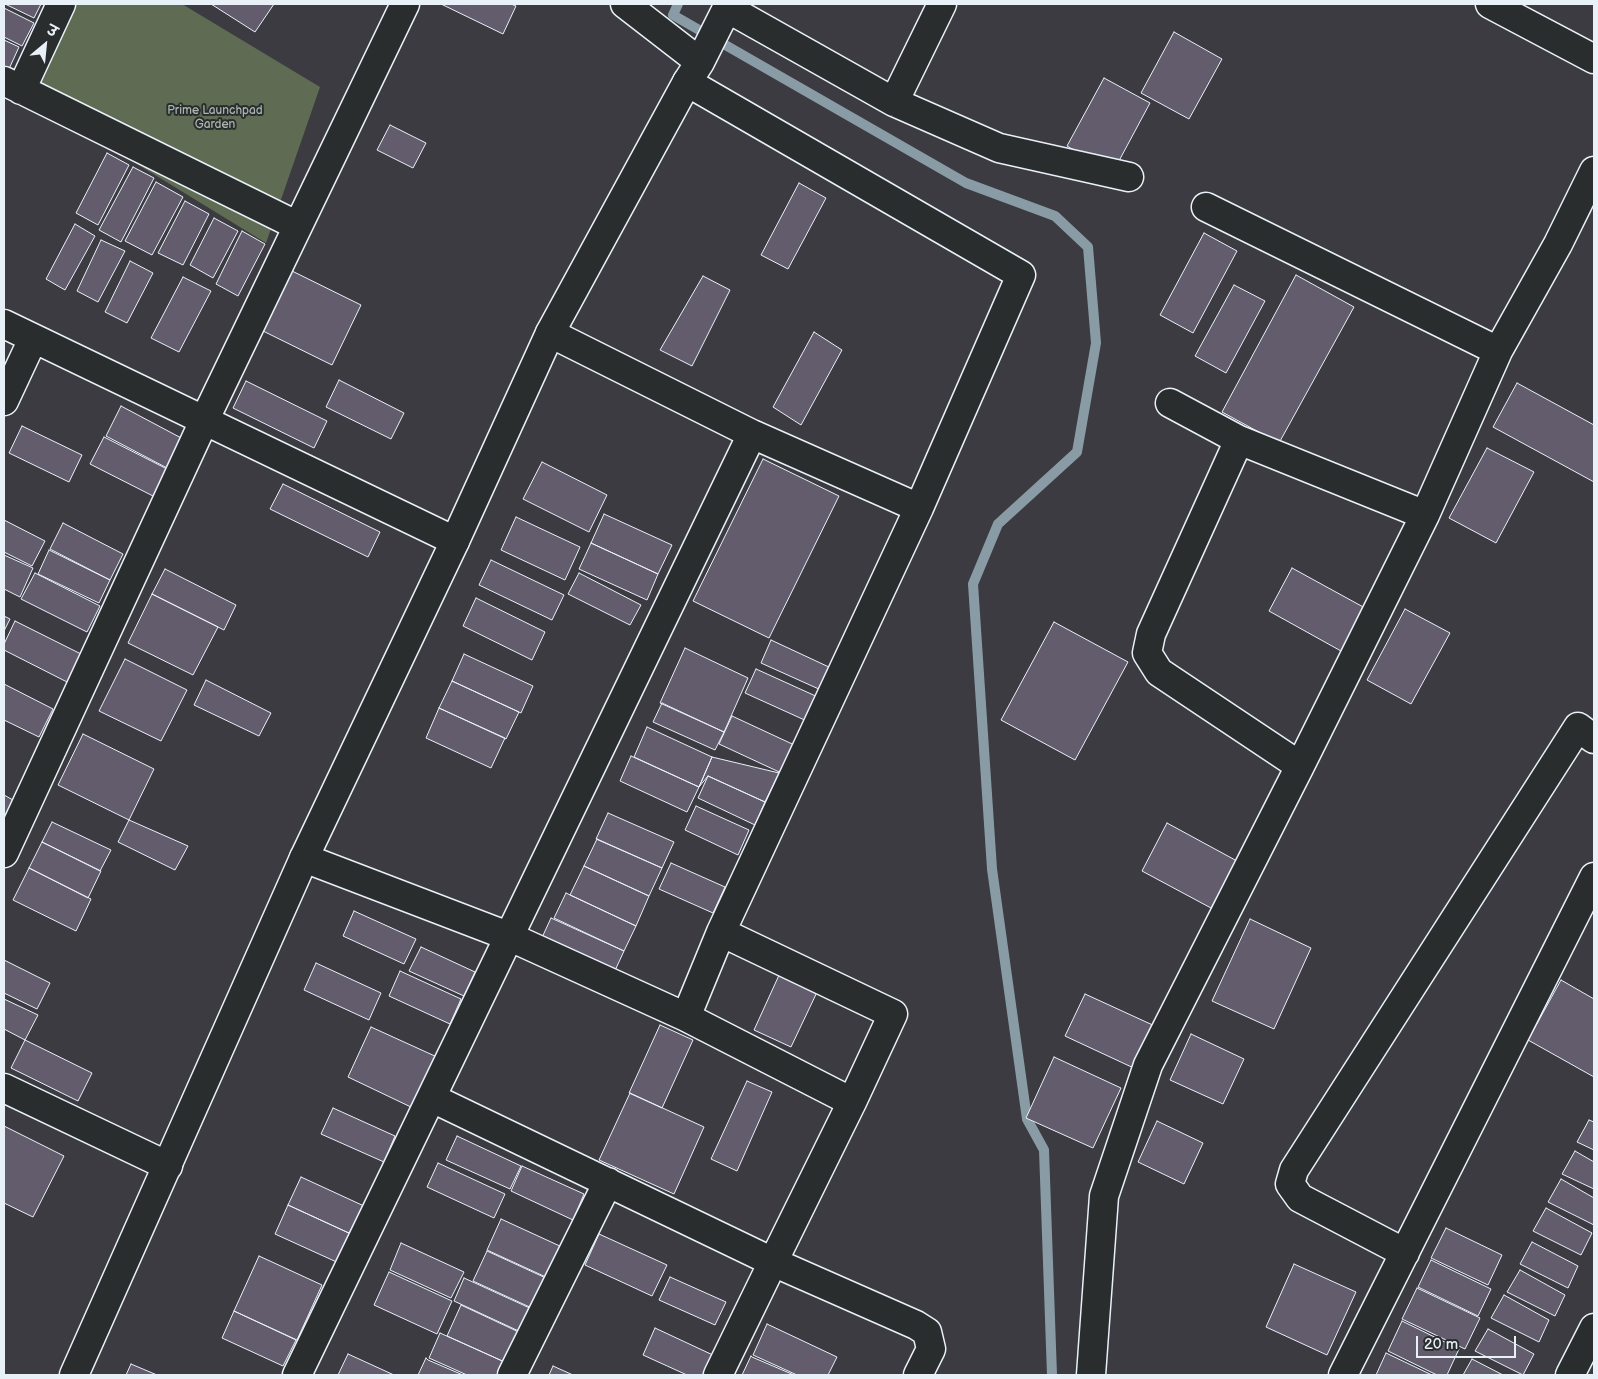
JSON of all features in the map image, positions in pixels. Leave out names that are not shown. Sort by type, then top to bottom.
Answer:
[{"type":"street","points":[[61,4],[12,85],[298,226]]},
{"type":"street","points":[[4,853],[204,421],[405,4]]},
{"type":"street","points":[[625,4],[698,64],[1021,275],[919,508],[721,932],[686,1016]]},
{"type":"street","points":[[894,102],[942,4]]},
{"type":"street","points":[[1490,4],[1594,59]]},
{"type":"street","points":[[74,1375],[304,858],[455,541],[550,333],[698,64],[725,11],[894,102],[999,148],[1129,177]]},
{"type":"street","points":[[1091,1375],[1104,1196],[1148,1065],[1300,766],[1424,515],[1498,351],[1558,244],[1594,171]]},
{"type":"street","points":[[1206,207],[1498,351]]},
{"type":"street","points":[[4,324],[455,541]]},
{"type":"street","points":[[550,333],[752,434],[919,508]]},
{"type":"street","points":[[4,401],[33,339]]},
{"type":"street","points":[[1170,403],[1239,440],[1424,515]]},
{"type":"street","points":[[297,1375],[752,434]]},
{"type":"street","points":[[1239,440],[1151,634],[1147,652],[1159,672],[1300,766]]},
{"type":"street","points":[[1405,1253],[1300,1198],[1290,1184],[1294,1170],[1578,727],[1594,739]]},
{"type":"street","points":[[304,858],[508,936],[686,1016],[852,1102]]},
{"type":"street","points":[[1344,1375],[1594,877]]},
{"type":"street","points":[[718,1375],[893,1014],[721,932]]},
{"type":"street","points":[[4,1088],[168,1166]]},
{"type":"street","points":[[432,1098],[773,1262],[916,1325],[927,1332],[931,1349],[918,1375]]},
{"type":"street","points":[[512,1375],[608,1182]]},
{"type":"street","points":[[1570,1375],[1594,1328]]},
{"type":"green space","name":"Prime Launchpad Garden","points":[[74,4],[182,4],[320,87],[266,243],[31,99]]},
{"type":"building","points":[[5,4],[41,4],[34,18]]},
{"type":"building","points":[[211,4],[274,4],[255,32]]},
{"type":"building","points":[[441,4],[511,4],[516,6],[503,34]]},
{"type":"building","points":[[4,8],[34,23],[22,46],[4,37]]},
{"type":"building","points":[[1174,32],[1222,59],[1189,119],[1141,93]]},
{"type":"building","points":[[4,40],[19,47],[9,69],[4,66]]},
{"type":"building","points":[[1104,78],[1150,103],[1113,172],[1067,146]]},
{"type":"building","points":[[390,125],[426,143],[413,168],[377,150]]},
{"type":"building","points":[[107,153],[129,165],[98,225],[76,213]]},
{"type":"building","points":[[133,167],[154,178],[121,242],[99,230]]},
{"type":"building","points":[[156,182],[183,197],[152,255],[125,241]]},
{"type":"building","points":[[799,183],[826,198],[788,269],[761,255]]},
{"type":"building","points":[[185,201],[209,214],[183,265],[158,253]]},
{"type":"building","points":[[214,218],[238,231],[213,278],[190,265]]},
{"type":"building","points":[[75,224],[95,236],[65,290],[46,279]]},
{"type":"building","points":[[242,231],[265,244],[238,296],[216,284]]},
{"type":"building","points":[[1204,233],[1237,251],[1193,333],[1160,315]]},
{"type":"building","points":[[101,240],[125,251],[98,302],[77,291]]},
{"type":"building","points":[[130,261],[153,273],[127,323],[105,312]]},
{"type":"building","points":[[292,271],[361,305],[332,365],[263,331]]},
{"type":"building","points":[[1296,275],[1354,307],[1279,443],[1222,412]]},
{"type":"building","points":[[703,276],[730,290],[692,366],[660,350]]},
{"type":"building","points":[[183,277],[211,291],[179,352],[151,338]]},
{"type":"building","points":[[1234,285],[1265,301],[1226,373],[1195,356]]},
{"type":"building","points":[[814,332],[842,350],[801,425],[773,407]]},
{"type":"building","points":[[339,380],[404,413],[391,439],[326,407]]},
{"type":"building","points":[[246,381],[327,421],[314,448],[233,408]]},
{"type":"building","points":[[1517,383],[1594,425],[1594,482],[1493,427]]},
{"type":"building","points":[[121,406],[185,440],[169,469],[106,436]]},
{"type":"building","points":[[22,426],[82,455],[69,482],[9,453]]},
{"type":"building","points":[[104,437],[169,470],[155,497],[90,464]]},
{"type":"building","points":[[1487,448],[1534,472],[1496,543],[1449,518]]},
{"type":"building","points":[[763,459],[839,496],[769,638],[693,601]]},
{"type":"building","points":[[542,462],[607,495],[589,532],[523,499]]},
{"type":"building","points":[[283,484],[380,532],[368,557],[270,509]]},
{"type":"building","points":[[604,514],[672,545],[658,574],[591,543]]},
{"type":"building","points":[[516,517],[580,547],[565,580],[501,550]]},
{"type":"building","points":[[4,520],[45,541],[32,566],[4,552]]},
{"type":"building","points":[[63,523],[123,554],[110,580],[50,549]]},
{"type":"building","points":[[591,543],[658,574],[647,600],[579,569]]},
{"type":"building","points":[[49,550],[110,580],[99,603],[38,574]]},
{"type":"building","points":[[4,555],[33,568],[20,597],[4,589]]},
{"type":"building","points":[[491,560],[564,595],[552,620],[479,585]]},
{"type":"building","points":[[1292,568],[1365,608],[1341,651],[1269,611]]},
{"type":"building","points":[[165,569],[236,605],[224,630],[152,594]]},
{"type":"building","points":[[35,573],[100,606],[87,632],[21,599]]},
{"type":"building","points":[[579,573],[641,605],[630,625],[568,594]]},
{"type":"building","points":[[152,594],[218,627],[193,675],[128,643]]},
{"type":"building","points":[[476,598],[545,632],[532,660],[463,626]]},
{"type":"building","points":[[1405,609],[1450,633],[1411,704],[1367,680]]},
{"type":"building","points":[[4,616],[10,619],[4,631]]},
{"type":"building","points":[[15,621],[83,655],[69,683],[4,650],[4,644]]},
{"type":"building","points":[[1054,622],[1128,662],[1075,760],[1001,720]]},
{"type":"building","points":[[771,640],[831,668],[821,690],[761,663]]},
{"type":"building","points":[[685,648],[748,678],[724,732],[660,703]]},
{"type":"building","points":[[464,654],[533,686],[521,713],[452,681]]},
{"type":"building","points":[[125,659],[187,690],[161,741],[99,711]]},
{"type":"building","points":[[756,669],[820,698],[809,722],[745,693]]},
{"type":"building","points":[[206,680],[271,713],[259,736],[194,705]]},
{"type":"building","points":[[452,681],[519,712],[506,739],[439,708]]},
{"type":"building","points":[[4,684],[53,709],[39,737],[4,720]]},
{"type":"building","points":[[662,703],[724,732],[715,750],[653,722]]},
{"type":"building","points":[[439,708],[505,738],[491,768],[426,738]]},
{"type":"building","points":[[732,716],[803,749],[790,777],[719,744]]},
{"type":"building","points":[[647,727],[712,757],[699,787],[634,757]]},
{"type":"building","points":[[83,734],[154,769],[129,820],[58,785]]},
{"type":"building","points":[[631,756],[699,787],[687,812],[620,781]]},
{"type":"building","points":[[712,757],[779,773],[765,802],[708,776],[699,787]]},
{"type":"building","points":[[708,776],[765,802],[755,825],[698,798]]},
{"type":"building","points":[[4,795],[13,800],[4,818]]},
{"type":"building","points":[[696,806],[749,830],[738,855],[685,830]]},
{"type":"building","points":[[608,813],[674,842],[662,868],[596,839]]},
{"type":"building","points":[[129,820],[188,846],[175,870],[118,842]]},
{"type":"building","points":[[52,822],[111,850],[100,871],[42,842]]},
{"type":"building","points":[[1167,823],[1237,861],[1211,908],[1142,871]]},
{"type":"building","points":[[597,839],[662,868],[649,896],[584,866]]},
{"type":"building","points":[[42,842],[101,871],[88,898],[29,868]]},
{"type":"building","points":[[671,863],[725,887],[713,913],[659,889]]},
{"type":"building","points":[[584,866],[649,896],[636,926],[570,895]]},
{"type":"building","points":[[29,868],[91,899],[76,931],[13,900]]},
{"type":"building","points":[[566,893],[636,926],[624,951],[554,918]]},
{"type":"building","points":[[354,911],[416,939],[404,964],[343,936]]},
{"type":"building","points":[[551,918],[624,951],[612,977],[539,944]]},
{"type":"building","points":[[1250,919],[1311,948],[1274,1029],[1212,1001]]},
{"type":"building","points":[[421,947],[475,972],[464,996],[409,971]]},
{"type":"building","points":[[4,960],[50,983],[37,1009],[4,993]]},
{"type":"building","points":[[316,963],[381,993],[369,1020],[304,990]]},
{"type":"building","points":[[400,971],[461,999],[450,1024],[389,996]]},
{"type":"building","points":[[780,973],[818,990],[791,1047],[754,1030]]},
{"type":"building","points":[[1561,980],[1594,999],[1594,1077],[1528,1040]]},
{"type":"building","points":[[1085,994],[1157,1027],[1138,1070],[1065,1036]]},
{"type":"building","points":[[4,999],[38,1015],[25,1040],[4,1029]]},
{"type":"building","points":[[660,1025],[693,1040],[662,1108],[629,1093]]},
{"type":"building","points":[[371,1027],[437,1057],[413,1108],[348,1077]]},
{"type":"building","points":[[1191,1034],[1244,1059],[1223,1104],[1170,1080]]},
{"type":"building","points":[[25,1040],[92,1073],[78,1101],[11,1068]]},
{"type":"building","points":[[1054,1057],[1121,1088],[1093,1148],[1026,1118]]},
{"type":"building","points":[[747,1081],[772,1092],[737,1171],[711,1159]]},
{"type":"building","points":[[630,1093],[704,1127],[674,1194],[599,1160]]},
{"type":"building","points":[[333,1108],[395,1136],[384,1162],[321,1134]]},
{"type":"building","points":[[1589,1120],[1594,1122],[1594,1150],[1577,1142]]},
{"type":"building","points":[[1157,1121],[1203,1143],[1184,1184],[1138,1162]]},
{"type":"building","points":[[4,1126],[64,1156],[33,1217],[4,1203]]},
{"type":"building","points":[[457,1136],[521,1166],[510,1189],[446,1160]]},
{"type":"building","points":[[1575,1151],[1594,1162],[1594,1189],[1562,1174]]},
{"type":"building","points":[[438,1163],[505,1194],[494,1218],[427,1187]]},
{"type":"building","points":[[522,1166],[584,1194],[573,1220],[511,1191]]},
{"type":"building","points":[[301,1177],[364,1206],[351,1234],[288,1205]]},
{"type":"building","points":[[1561,1179],[1594,1198],[1594,1225],[1548,1202]]},
{"type":"building","points":[[288,1205],[351,1234],[341,1264],[275,1234]]},
{"type":"building","points":[[1546,1208],[1592,1233],[1581,1255],[1533,1231]]},
{"type":"building","points":[[501,1219],[562,1247],[548,1278],[487,1250]]},
{"type":"building","points":[[1446,1228],[1502,1255],[1488,1285],[1431,1258]]},
{"type":"building","points":[[599,1234],[667,1265],[652,1296],[585,1265]]},
{"type":"building","points":[[1532,1242],[1578,1266],[1568,1288],[1520,1264]]},
{"type":"building","points":[[401,1243],[464,1272],[451,1298],[390,1270]]},
{"type":"building","points":[[487,1251],[548,1279],[534,1309],[473,1281]]},
{"type":"building","points":[[259,1256],[322,1285],[297,1340],[234,1311]]},
{"type":"building","points":[[1431,1260],[1491,1289],[1478,1316],[1418,1287]]},
{"type":"building","points":[[1294,1264],[1356,1292],[1327,1355],[1266,1327]]},
{"type":"building","points":[[1520,1270],[1565,1295],[1555,1316],[1507,1292]]},
{"type":"building","points":[[389,1272],[452,1301],[437,1334],[374,1305]]},
{"type":"building","points":[[670,1277],[726,1302],[715,1325],[659,1300]]},
{"type":"building","points":[[464,1278],[534,1310],[523,1333],[454,1301]]},
{"type":"building","points":[[1417,1288],[1480,1318],[1465,1349],[1402,1319]]},
{"type":"building","points":[[1504,1295],[1549,1320],[1539,1342],[1491,1318]]},
{"type":"building","points":[[461,1305],[523,1334],[509,1364],[447,1336]]},
{"type":"building","points":[[234,1311],[296,1340],[283,1366],[222,1338]]},
{"type":"building","points":[[1402,1321],[1459,1349],[1447,1375],[1437,1375],[1388,1351]]},
{"type":"building","points":[[767,1324],[837,1357],[828,1375],[797,1375],[753,1355]]},
{"type":"building","points":[[655,1328],[715,1356],[706,1375],[687,1375],[643,1355]]},
{"type":"building","points":[[1488,1329],[1534,1354],[1523,1375],[1475,1351]]},
{"type":"building","points":[[440,1333],[509,1364],[504,1375],[467,1375],[429,1358]]},
{"type":"building","points":[[1386,1353],[1432,1375],[1376,1375]]},
{"type":"building","points":[[348,1354],[394,1375],[338,1375]]},
{"type":"building","points":[[752,1357],[794,1375],[742,1375]]},
{"type":"building","points":[[426,1358],[428,1360],[463,1375],[418,1375]]},
{"type":"building","points":[[1472,1359],[1503,1375],[1463,1375]]},
{"type":"building","points":[[131,1364],[157,1375],[126,1375]]},
{"type":"building","points":[[553,1366],[573,1375],[549,1375]]},
{"type":"waterway","points":[[678,4],[673,15],[966,183],[1055,216],[1088,247],[1096,343],[1077,452],[998,524],[973,584],[992,869],[1027,1119],[1044,1150],[1052,1375]]}]
